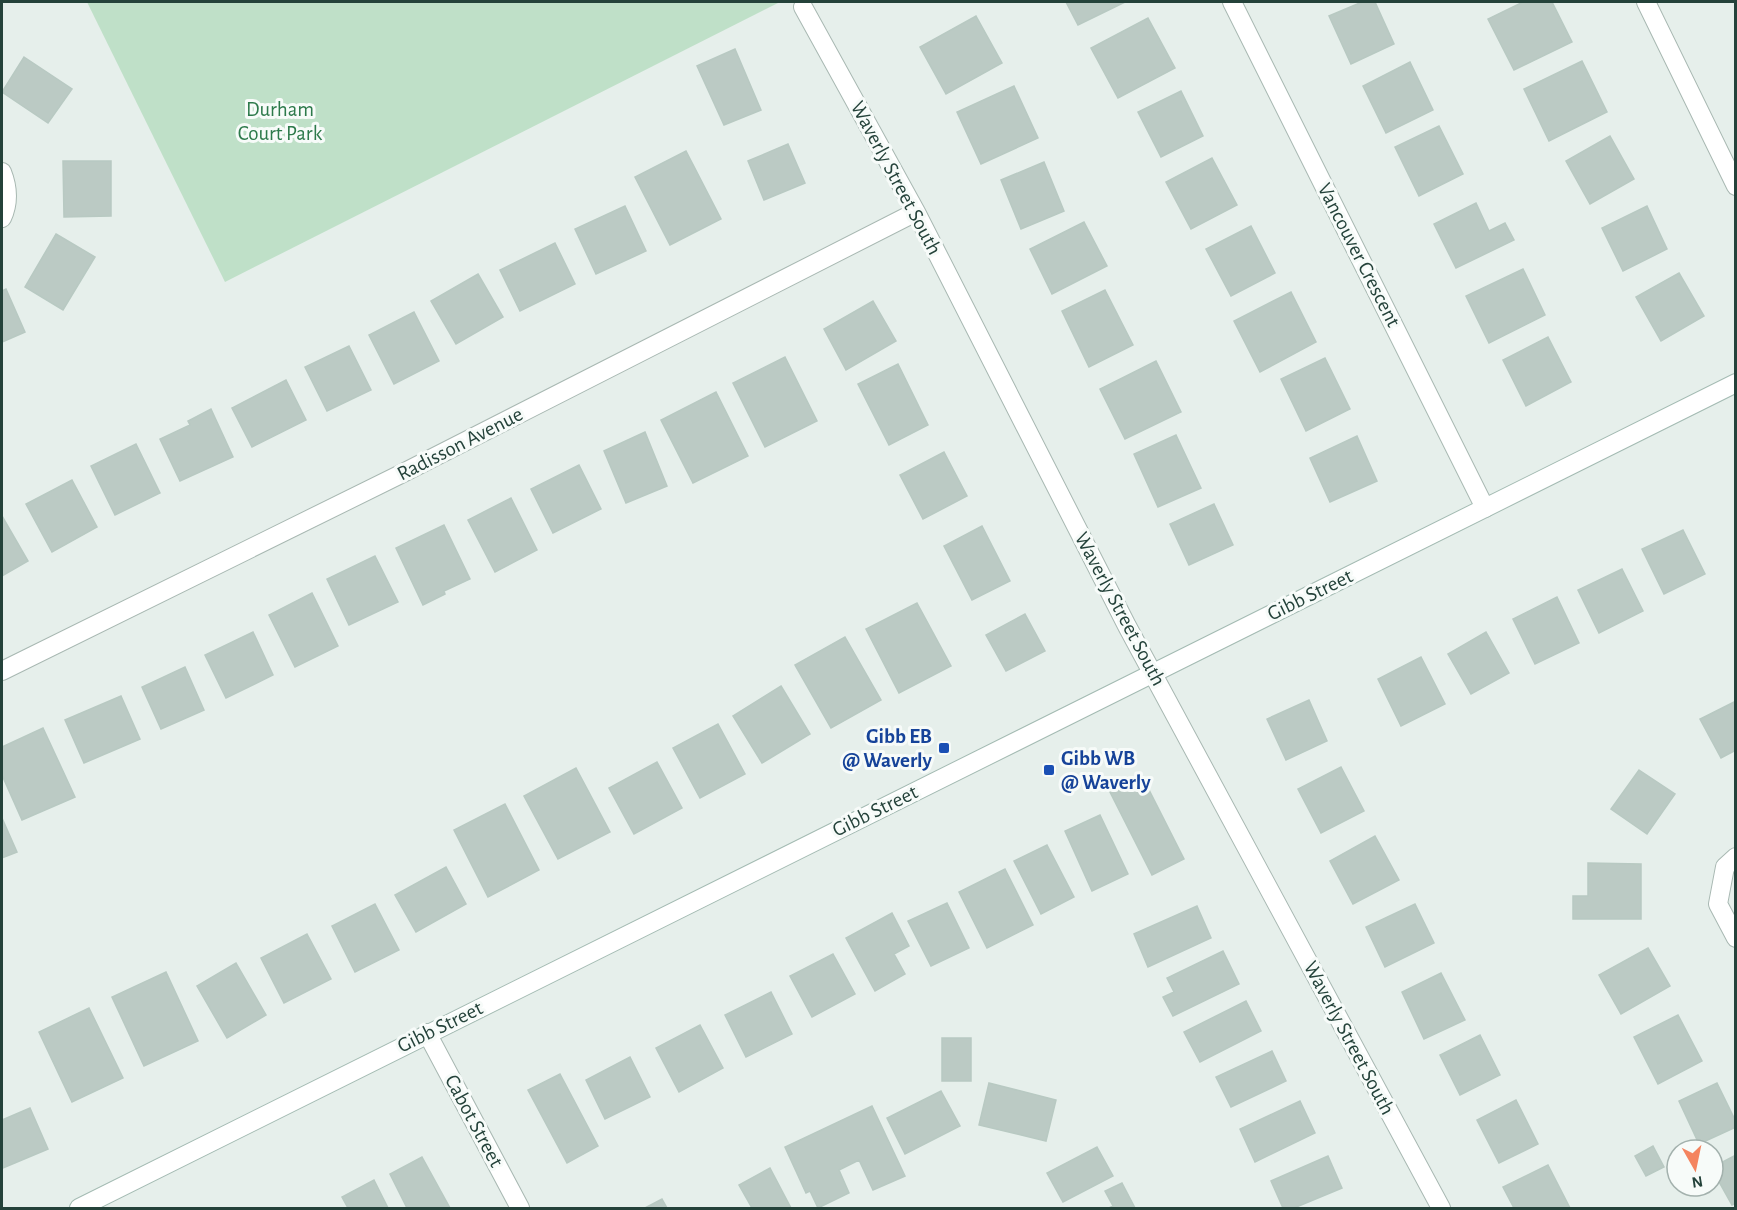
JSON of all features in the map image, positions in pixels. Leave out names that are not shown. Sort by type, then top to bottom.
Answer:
[{"type":"street","name":"Vancouver Crescent","points":[[1232,2],[1485,508]]},
{"type":"street","points":[[1646,2],[1736,186]]},
{"type":"street","name":"Waverly Street South","points":[[803,7],[916,212],[1153,673],[1441,1209]]},
{"type":"street","points":[[2,172],[6,182],[7,199],[2,218]]},
{"type":"street","name":"Radisson Avenue","points":[[2,671],[409,470],[916,212]]},
{"type":"street","name":"Gibb Street","points":[[79,1209],[427,1033],[1736,383]]},
{"type":"street","points":[[1736,857],[1725,867],[1718,904],[1736,938]]},
{"type":"street","name":"Cabot Street","points":[[427,1033],[520,1209]]},
{"type":"green space","name":"Durham Court Park","points":[[87,2],[780,2],[225,282]]},
{"type":"building","points":[[1066,2],[1125,2],[1078,25]]},
{"type":"building","points":[[1362,2],[1375,2],[1394,44],[1351,64],[1329,16]]},
{"type":"building","points":[[1523,2],[1552,2],[1572,42],[1514,70],[1488,19]]},
{"type":"building","points":[[976,16],[1002,63],[946,94],[920,47]]},
{"type":"building","points":[[1148,18],[1175,68],[1118,98],[1091,48]]},
{"type":"building","points":[[735,49],[761,110],[724,125],[697,66]]},
{"type":"building","points":[[24,57],[72,89],[48,123],[2,92]]},
{"type":"building","points":[[1582,61],[1607,112],[1549,141],[1524,89]]},
{"type":"building","points":[[1410,62],[1433,110],[1386,133],[1363,86]]},
{"type":"building","points":[[1014,86],[1038,138],[981,164],[957,112]]},
{"type":"building","points":[[1181,91],[1203,136],[1161,157],[1138,112]]},
{"type":"building","points":[[1439,126],[1463,174],[1419,196],[1395,147]]},
{"type":"building","points":[[1610,136],[1634,179],[1590,204],[1566,161]]},
{"type":"building","points":[[788,144],[805,183],[764,200],[748,161]]},
{"type":"building","points":[[686,151],[721,219],[670,245],[635,177]]},
{"type":"building","points":[[1212,158],[1237,205],[1191,229],[1166,182]]},
{"type":"building","points":[[63,161],[111,161],[111,216],[64,217]]},
{"type":"building","points":[[1044,162],[1064,211],[1021,229],[1001,180]]},
{"type":"building","points":[[1476,203],[1489,231],[1505,223],[1514,240],[1456,268],[1434,224]]},
{"type":"building","points":[[625,206],[646,251],[596,274],[575,229]]},
{"type":"building","points":[[1647,206],[1667,249],[1623,271],[1602,228]]},
{"type":"building","points":[[1084,222],[1107,266],[1052,294],[1030,249]]},
{"type":"building","points":[[1251,226],[1275,273],[1231,296],[1206,249]]},
{"type":"building","points":[[56,234],[95,257],[63,310],[25,287]]},
{"type":"building","points":[[555,243],[575,284],[520,311],[500,270]]},
{"type":"building","points":[[1523,269],[1545,315],[1489,343],[1466,296]]},
{"type":"building","points":[[1679,273],[1704,316],[1661,341],[1636,297]]},
{"type":"building","points":[[478,274],[503,317],[456,344],[431,301]]},
{"type":"building","points":[[6,289],[25,332],[2,342],[2,291]]},
{"type":"building","points":[[1105,290],[1133,345],[1089,367],[1062,311]]},
{"type":"building","points":[[1291,292],[1316,342],[1260,372],[1234,321]]},
{"type":"building","points":[[873,301],[896,341],[846,370],[824,329]]},
{"type":"building","points":[[414,312],[439,361],[394,384],[369,335]]},
{"type":"building","points":[[1548,337],[1571,382],[1526,406],[1503,360]]},
{"type":"building","points":[[349,346],[371,390],[327,411],[305,367]]},
{"type":"building","points":[[785,357],[817,421],[765,447],[733,383]]},
{"type":"building","points":[[1325,358],[1350,409],[1306,431],[1281,379]]},
{"type":"building","points":[[1156,361],[1181,412],[1125,439],[1100,389]]},
{"type":"building","points":[[898,364],[928,425],[889,445],[858,384]]},
{"type":"building","points":[[286,380],[306,420],[252,447],[232,408]]},
{"type":"building","points":[[716,392],[748,456],[693,483],[661,420]]},
{"type":"building","points":[[211,409],[233,457],[180,481],[160,439],[190,425],[188,421]]},
{"type":"building","points":[[645,432],[667,486],[626,503],[604,451]]},
{"type":"building","points":[[1176,435],[1201,488],[1158,507],[1134,454]]},
{"type":"building","points":[[1357,436],[1377,481],[1330,502],[1310,458]]},
{"type":"building","points":[[136,444],[160,493],[115,515],[91,466]]},
{"type":"building","points":[[944,452],[967,496],[923,519],[900,475]]},
{"type":"building","points":[[579,465],[601,509],[553,533],[531,489]]},
{"type":"building","points":[[72,480],[97,527],[52,552],[26,504]]},
{"type":"building","points":[[511,498],[537,550],[495,572],[468,520]]},
{"type":"building","points":[[1214,504],[1233,545],[1189,565],[1170,524]]},
{"type":"building","points":[[2,516],[28,561],[2,576]]},
{"type":"building","points":[[444,525],[470,579],[444,591],[445,594],[423,605],[396,548]]},
{"type":"building","points":[[982,526],[1010,581],[972,600],[944,546]]},
{"type":"building","points":[[1683,530],[1705,574],[1664,594],[1642,549]]},
{"type":"building","points":[[375,556],[398,602],[349,625],[327,579]]},
{"type":"building","points":[[1622,569],[1643,611],[1599,633],[1578,590]]},
{"type":"building","points":[[312,593],[338,646],[295,667],[269,615]]},
{"type":"building","points":[[1557,597],[1579,643],[1535,664],[1513,619]]},
{"type":"building","points":[[917,603],[951,666],[899,693],[866,629]]},
{"type":"building","points":[[1025,614],[1045,651],[1006,671],[986,635]]},
{"type":"building","points":[[253,632],[273,675],[226,698],[205,655]]},
{"type":"building","points":[[1486,632],[1509,673],[1471,694],[1448,654]]},
{"type":"building","points":[[845,637],[881,700],[831,728],[795,665]]},
{"type":"building","points":[[1421,657],[1445,704],[1401,726],[1378,679]]},
{"type":"building","points":[[185,667],[204,710],[161,729],[142,687]]},
{"type":"building","points":[[781,686],[810,734],[762,763],[733,716]]},
{"type":"building","points":[[121,696],[140,739],[84,763],[65,720]]},
{"type":"building","points":[[1309,700],[1327,741],[1286,760],[1267,719]]},
{"type":"building","points":[[1736,701],[1736,750],[1721,758],[1700,719]]},
{"type":"building","points":[[718,724],[745,774],[700,798],[673,748]]},
{"type":"building","points":[[43,728],[75,797],[22,820],[2,775],[2,747]]},
{"type":"building","points":[[657,762],[682,808],[634,834],[609,788]]},
{"type":"building","points":[[1341,767],[1364,811],[1321,833],[1298,789]]},
{"type":"building","points":[[576,768],[610,832],[558,859],[524,796]]},
{"type":"building","points":[[1639,770],[1675,794],[1647,834],[1611,809]]},
{"type":"building","points":[[1141,774],[1184,859],[1152,875],[1109,790]]},
{"type":"building","points":[[505,804],[539,870],[488,897],[454,830]]},
{"type":"building","points":[[1100,815],[1128,874],[1092,891],[1065,831]]},
{"type":"building","points":[[2,818],[17,852],[2,858]]},
{"type":"building","points":[[1375,836],[1399,880],[1353,904],[1330,861]]},
{"type":"building","points":[[1047,845],[1074,897],[1041,914],[1014,861]]},
{"type":"building","points":[[1588,863],[1641,864],[1641,919],[1573,919],[1573,896],[1588,896]]},
{"type":"building","points":[[446,867],[466,904],[416,932],[395,895]]},
{"type":"building","points":[[1005,869],[1033,925],[987,948],[959,892]]},
{"type":"building","points":[[947,903],[969,948],[931,966],[908,921]]},
{"type":"building","points":[[375,904],[399,950],[355,972],[332,926]]},
{"type":"building","points":[[1415,904],[1434,943],[1385,967],[1366,927]]},
{"type":"building","points":[[1197,906],[1211,938],[1148,967],[1134,934]]},
{"type":"building","points":[[892,913],[909,946],[894,954],[905,974],[875,991],[846,938]]},
{"type":"building","points":[[307,934],[331,979],[284,1003],[261,958]]},
{"type":"building","points":[[1648,948],[1670,986],[1621,1014],[1599,975]]},
{"type":"building","points":[[1223,951],[1239,984],[1173,1016],[1163,997],[1174,992],[1167,978]]},
{"type":"building","points":[[833,954],[855,994],[812,1017],[790,976]]},
{"type":"building","points":[[236,963],[266,1015],[227,1038],[197,986]]},
{"type":"building","points":[[166,972],[198,1041],[144,1066],[112,997]]},
{"type":"building","points":[[1441,973],[1465,1020],[1424,1039],[1402,992]]},
{"type":"building","points":[[771,992],[792,1034],[746,1057],[725,1015]]},
{"type":"building","points":[[1246,1001],[1261,1031],[1200,1062],[1184,1032]]},
{"type":"building","points":[[89,1008],[123,1078],[72,1102],[39,1032]]},
{"type":"building","points":[[1678,1015],[1702,1061],[1658,1084],[1634,1037]]},
{"type":"building","points":[[700,1025],[723,1068],[679,1092],[656,1048]]},
{"type":"building","points":[[1480,1035],[1500,1075],[1460,1095],[1440,1055]]},
{"type":"building","points":[[942,1038],[971,1038],[971,1081],[942,1081]]},
{"type":"building","points":[[1272,1051],[1286,1081],[1231,1107],[1216,1077]]},
{"type":"building","points":[[630,1057],[650,1097],[605,1119],[586,1080]]},
{"type":"building","points":[[560,1074],[598,1146],[567,1163],[528,1090]]},
{"type":"building","points":[[989,1083],[1056,1100],[1046,1141],[979,1125]]},
{"type":"building","points":[[1717,1083],[1736,1122],[1736,1127],[1712,1138],[1696,1138],[1679,1101]]},
{"type":"building","points":[[941,1091],[960,1126],[905,1154],[887,1118]]},
{"type":"building","points":[[1516,1100],[1538,1144],[1499,1163],[1477,1120]]},
{"type":"building","points":[[1300,1101],[1315,1133],[1255,1162],[1240,1129]]},
{"type":"building","points":[[872,1106],[905,1176],[873,1190],[859,1160],[839,1170],[849,1193],[818,1208],[810,1191],[806,1193],[785,1147]]},
{"type":"building","points":[[30,1108],[48,1149],[3,1168],[2,1120]]},
{"type":"building","points":[[1653,1146],[1664,1167],[1646,1176],[1635,1156]]},
{"type":"building","points":[[1097,1147],[1113,1176],[1063,1202],[1047,1173]]},
{"type":"building","points":[[1736,1155],[1736,1203],[1732,1205],[1725,1192],[1725,1161]]},
{"type":"building","points":[[1328,1156],[1342,1188],[1294,1208],[1283,1208],[1271,1181]]},
{"type":"building","points":[[422,1157],[450,1208],[407,1208],[390,1174]]},
{"type":"building","points":[[1548,1165],[1570,1208],[1514,1208],[1503,1187]]},
{"type":"building","points":[[770,1168],[791,1208],[752,1208],[739,1185]]},
{"type":"building","points":[[374,1180],[388,1208],[348,1208],[342,1197]]},
{"type":"building","points":[[1122,1183],[1135,1208],[1109,1208],[1113,1206],[1105,1191]]},
{"type":"building","points":[[662,1199],[667,1208],[645,1208]]},
{"type":"place","name":"Gibb EB @ Waverly","points":[[944,748]]},
{"type":"place","name":"Gibb WB @ Waverly","points":[[1049,770]]}]
